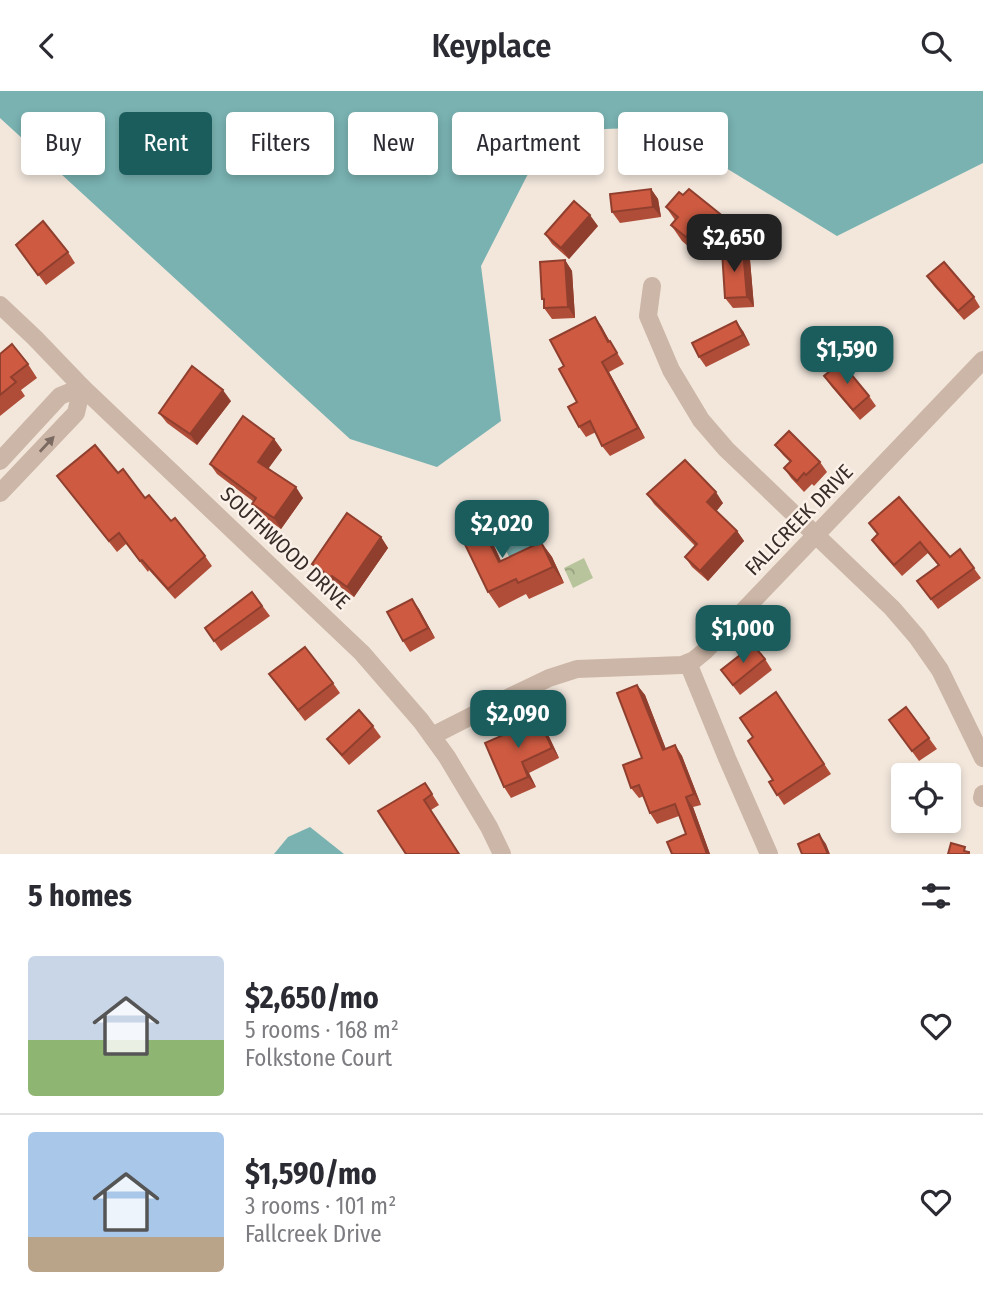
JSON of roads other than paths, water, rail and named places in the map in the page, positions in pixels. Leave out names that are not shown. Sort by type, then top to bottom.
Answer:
[{"type":"street","points":[[653,286],[648,316],[671,370],[701,420],[726,449],[892,608],[917,637],[940,670],[983,758]]},
{"type":"street","name":"SOUTHWOOD DRIVE","points":[[0,305],[82,387],[362,653],[421,721],[447,757],[502,854]]},
{"type":"street","name":"FALLCREEK DRIVE","points":[[688,663],[705,652],[983,360]]},
{"type":"street","points":[[0,461],[60,396],[82,387]]},
{"type":"street","points":[[0,493],[76,413],[82,387]]},
{"type":"street","points":[[432,736],[549,678],[577,669],[688,663],[769,854]]},
{"type":"water","points":[[0,91],[983,91],[983,163],[837,236],[728,169],[728,112],[618,112],[618,129],[604,129],[604,112],[452,112],[452,175],[527,175],[481,266],[501,421],[437,467],[350,439],[62,175],[105,175],[105,112],[21,112],[21,137],[0,118]]},
{"type":"water","points":[[515,508],[538,554],[513,565],[491,519]]},
{"type":"water","points":[[310,827],[344,854],[274,854],[288,837]]}]
